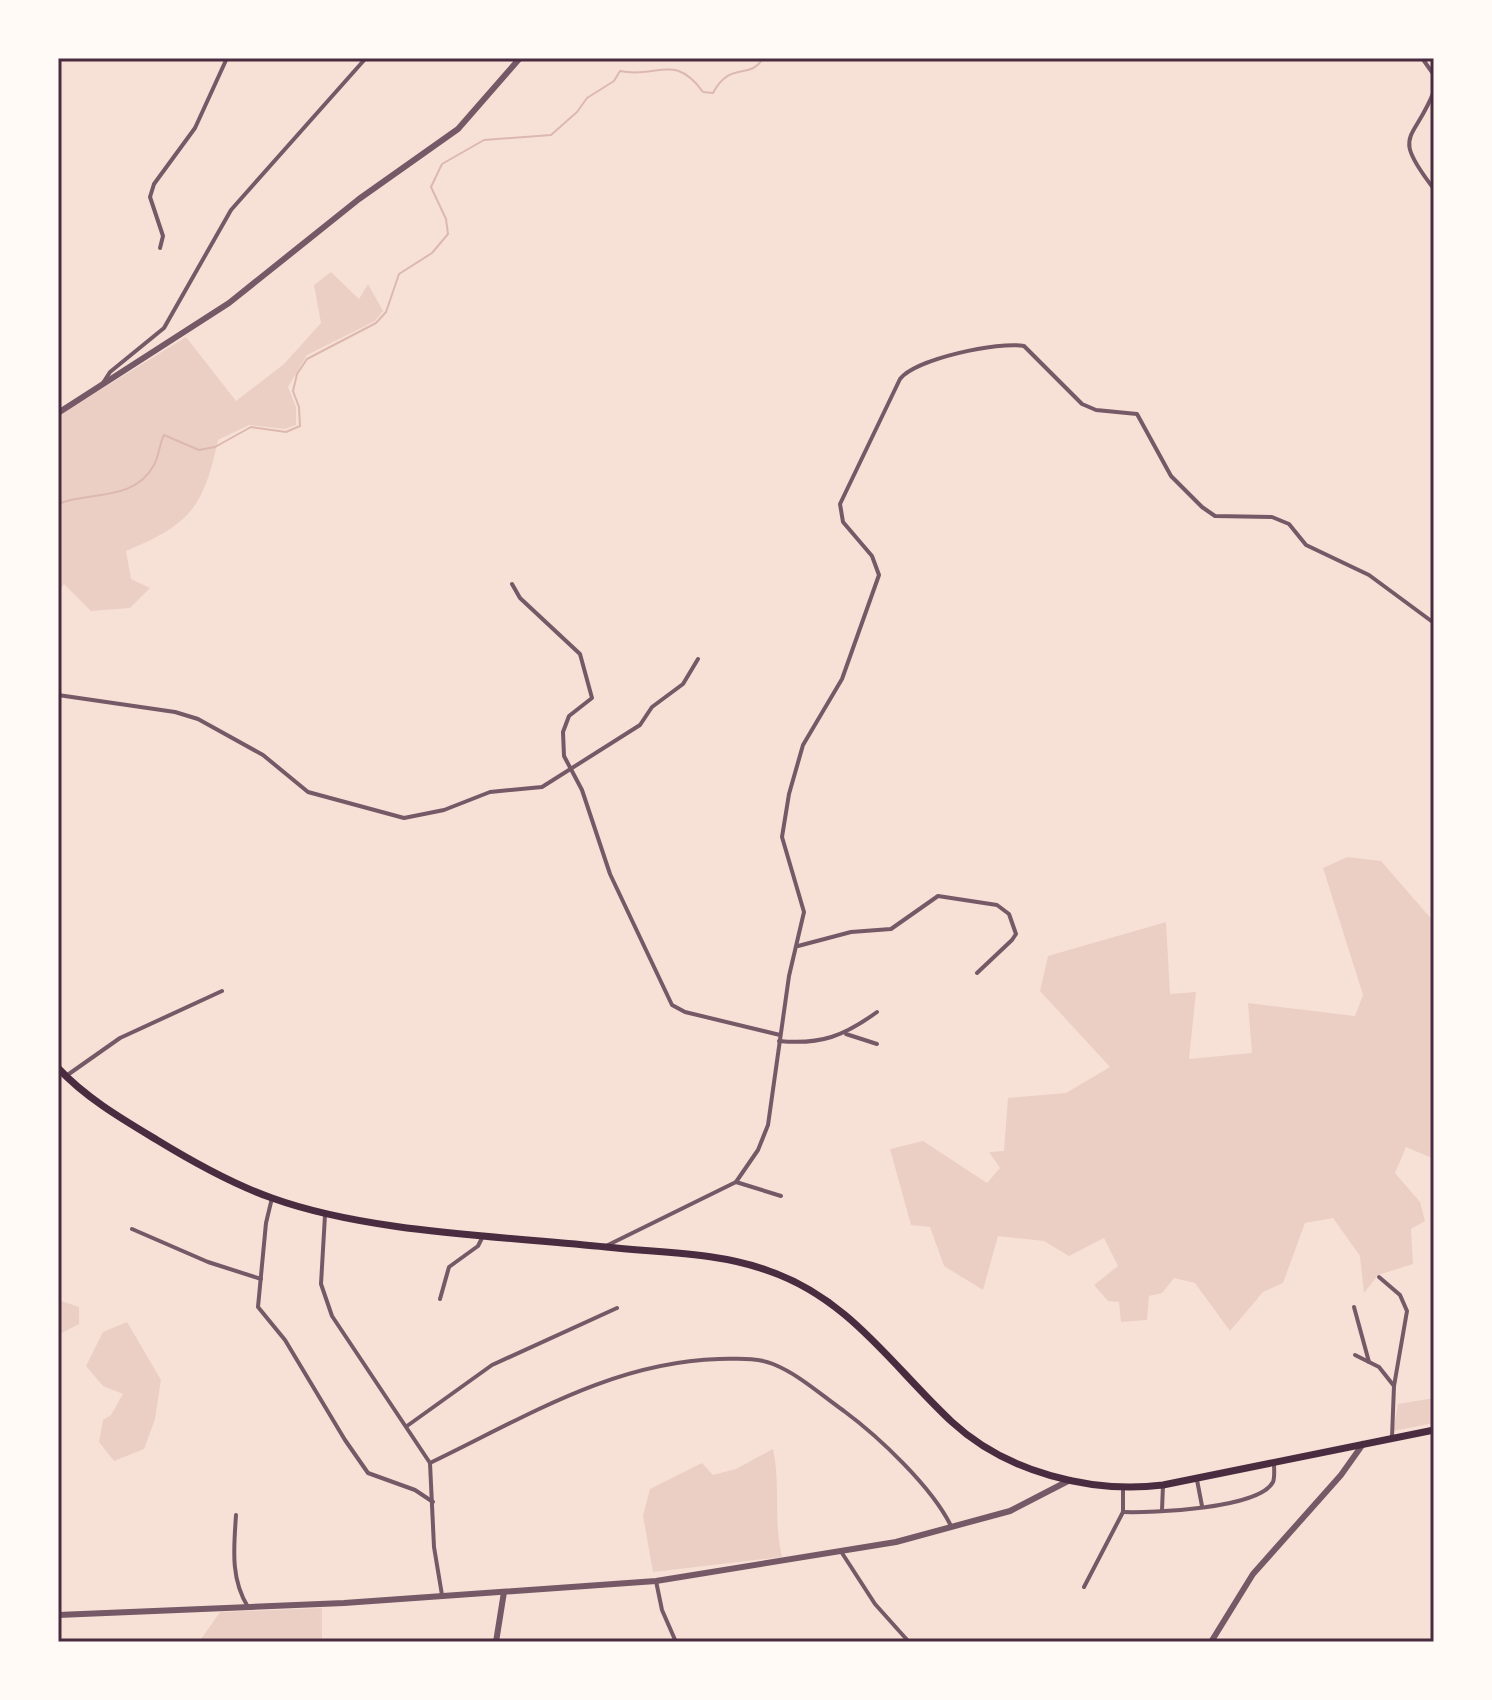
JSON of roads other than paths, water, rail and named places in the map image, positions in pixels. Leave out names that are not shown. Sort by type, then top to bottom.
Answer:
[{"type":"highway","points":[[58,1068],[125,1121],[272,1198],[326,1213],[407,1227],[738,1262],[795,1281],[829,1300],[860,1325],[951,1421],[973,1439],[1027,1467],[1070,1480],[1123,1488],[1163,1485],[1434,1430]]},
{"type":"street","points":[[160,248],[163,236],[150,197],[154,184],[195,128],[227,58]]},
{"type":"street","points":[[102,385],[110,372],[167,324],[231,210],[366,58]]},
{"type":"street","points":[[58,413],[222,308],[359,199],[458,129],[520,58]]},
{"type":"street","points":[[1422,58],[1434,75]]},
{"type":"street","points":[[1434,91],[1412,127],[1409,149],[1434,189]]},
{"type":"street","points":[[603,1247],[736,1182],[758,1150],[768,1125],[779,1038],[804,912],[782,837],[789,794],[803,745],[842,679],[879,575],[872,556],[843,522],[840,504],[900,379],[910,368],[964,354],[1011,345],[1024,346],[1082,404],[1096,410],[1137,414],[1171,476],[1215,516],[1272,517],[1289,524],[1306,545],[1369,575],[1434,623]]},
{"type":"street","points":[[512,584],[520,598],[583,659],[592,698],[569,716],[562,745],[570,770],[582,790],[610,874],[672,1005],[685,1012],[779,1038],[807,1042],[846,1034],[877,1012]]},
{"type":"street","points":[[58,695],[175,712],[198,719],[263,755],[308,792],[391,816],[419,817],[490,792],[542,787],[640,725],[652,707],[683,684],[698,659]]},
{"type":"street","points":[[798,946],[851,932],[891,929],[929,900],[945,895],[997,905],[1014,924],[1016,934],[977,973]]},
{"type":"street","points":[[66,1076],[120,1038],[222,991]]},
{"type":"street","points":[[846,1034],[877,1044]]},
{"type":"street","points":[[736,1182],[781,1196]]},
{"type":"street","points":[[272,1198],[266,1223],[258,1307],[285,1340],[368,1473],[415,1490],[433,1503]]},
{"type":"street","points":[[326,1213],[320,1273],[324,1296],[354,1350],[430,1463],[434,1547],[442,1595]]},
{"type":"street","points":[[132,1229],[208,1262],[261,1279]]},
{"type":"street","points":[[440,1299],[447,1270],[479,1245],[484,1234]]},
{"type":"street","points":[[1379,1277],[1400,1295],[1407,1311],[1394,1386],[1391,1439]]},
{"type":"street","points":[[1354,1307],[1369,1362]]},
{"type":"street","points":[[407,1426],[492,1365],[617,1308]]},
{"type":"street","points":[[1355,1355],[1385,1373],[1394,1386]]},
{"type":"street","points":[[430,1463],[527,1412],[631,1372],[687,1360],[763,1361],[810,1385],[879,1439],[926,1488],[952,1528]]},
{"type":"street","points":[[1211,1642],[1253,1574],[1341,1475],[1363,1444]]},
{"type":"street","points":[[1123,1512],[1226,1504],[1264,1490],[1273,1481],[1274,1463]]},
{"type":"street","points":[[58,1615],[248,1607],[656,1581],[842,1553],[952,1528],[1010,1511],[1070,1480]]},
{"type":"street","points":[[1197,1480],[1202,1506]]},
{"type":"street","points":[[1162,1510],[1163,1485]]},
{"type":"street","points":[[1084,1587],[1123,1512],[1123,1488]]},
{"type":"street","points":[[236,1515],[235,1574],[239,1593],[248,1607]]},
{"type":"street","points":[[842,1553],[875,1604],[909,1642]]},
{"type":"street","points":[[656,1581],[662,1610],[676,1642]]},
{"type":"street","points":[[496,1642],[504,1592]]},
{"type":"waterway","points":[[58,504],[110,494],[135,485],[154,465],[164,435],[199,450],[215,447],[251,427],[286,432],[300,426],[299,407],[293,391],[297,374],[307,359],[376,323],[386,312],[399,274],[432,253],[448,234],[446,219],[431,187],[442,164],[484,140],[551,135],[577,112],[587,98],[614,81],[620,71],[674,70],[693,80],[703,92],[713,93],[726,77],[752,69],[763,58]]}]
